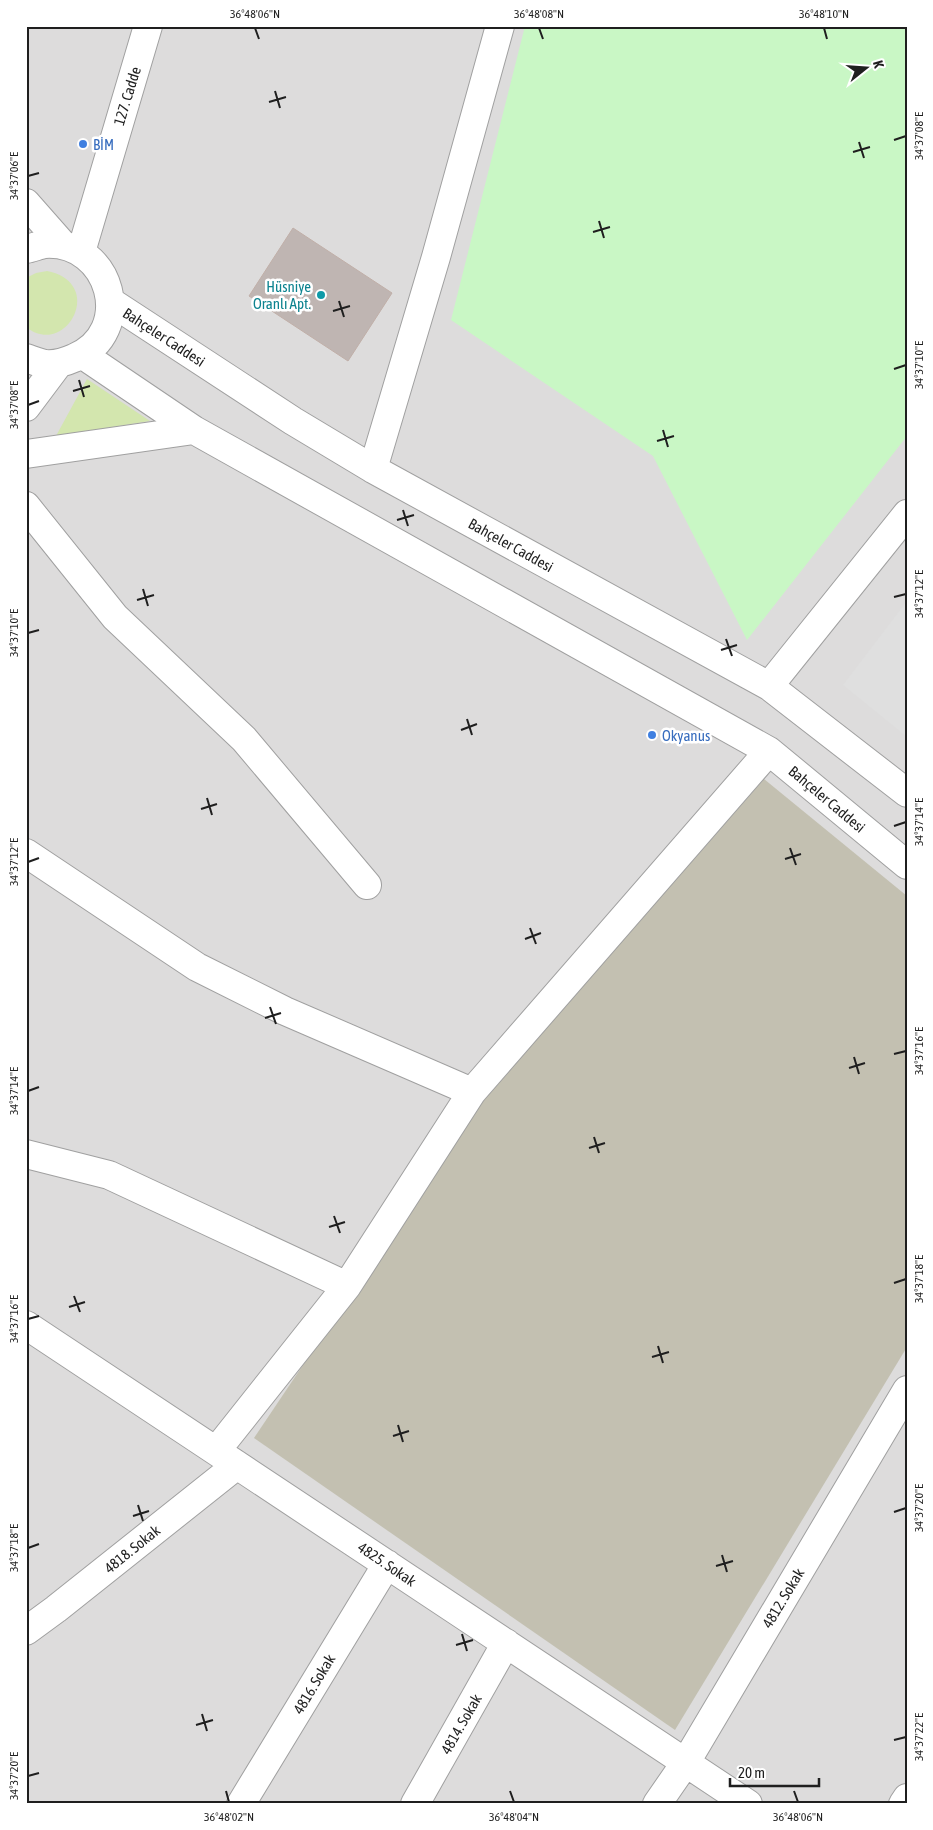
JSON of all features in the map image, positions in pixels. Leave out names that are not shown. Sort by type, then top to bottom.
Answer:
[{"type":"street","name":"127. Cadde","points":[[72,249],[148,26]]},
{"type":"street","points":[[373,469],[436,257],[500,26]]},
{"type":"street","points":[[26,203],[72,249],[96,265],[107,283],[111,302],[108,323],[98,341],[71,359],[26,408]]},
{"type":"street","points":[[26,249],[44,244],[72,249]]},
{"type":"street","name":"Bahçeler Caddesi","points":[[111,302],[294,422],[373,469],[769,686],[907,793]]},
{"type":"street","points":[[26,358],[45,364],[71,359]]},
{"type":"street","name":"Bahçeler Caddesi","points":[[71,359],[194,430],[769,751],[907,865]]},
{"type":"street","points":[[26,454],[194,430]]},
{"type":"street","points":[[26,506],[115,617],[244,740],[366,885]]},
{"type":"street","points":[[769,686],[907,514]]},
{"type":"street","name":"4818. Sokak","points":[[26,1631],[56,1609],[226,1458],[347,1286],[472,1092],[769,751]]},
{"type":"street","points":[[26,853],[197,967],[285,1011],[472,1092]]},
{"type":"street","points":[[26,1154],[108,1176],[347,1286]]},
{"type":"street","name":"4825. Sokak","points":[[26,1325],[748,1804]]},
{"type":"street","name":"4812. Sokak","points":[[657,1804],[686,1762],[907,1390]]},
{"type":"street","name":"4816. Sokak","points":[[241,1804],[387,1564]]},
{"type":"street","name":"4814. Sokak","points":[[415,1804],[506,1644]]},
{"type":"street","points":[[903,1804],[907,1798]]},
{"type":"shaded area","points":[[26,26],[907,26],[907,1804],[26,1804]]},
{"type":"shaded area","points":[[907,601],[907,737],[843,685]]},
{"type":"shaded area","points":[[764,779],[907,896],[907,1347],[675,1730],[254,1438],[475,1109]]},
{"type":"green space","points":[[525,26],[907,26],[907,436],[747,640],[653,456],[451,320]]},
{"type":"green space","points":[[47,271],[65,278],[75,289],[77,302],[74,316],[66,327],[55,333],[41,334],[26,327],[26,278],[36,273]]},
{"type":"green space","points":[[87,379],[150,421],[56,436]]},
{"type":"building","name":"Hüsniye Oranlı Apt.","points":[[293,228],[392,293],[348,361],[249,296]]},
{"type":"place","name":"BİM","points":[[83,144]]},
{"type":"place","name":"Hüsniye Oranlı Apt.","points":[[321,295]]},
{"type":"place","name":"Okyanus","points":[[652,735]]}]
